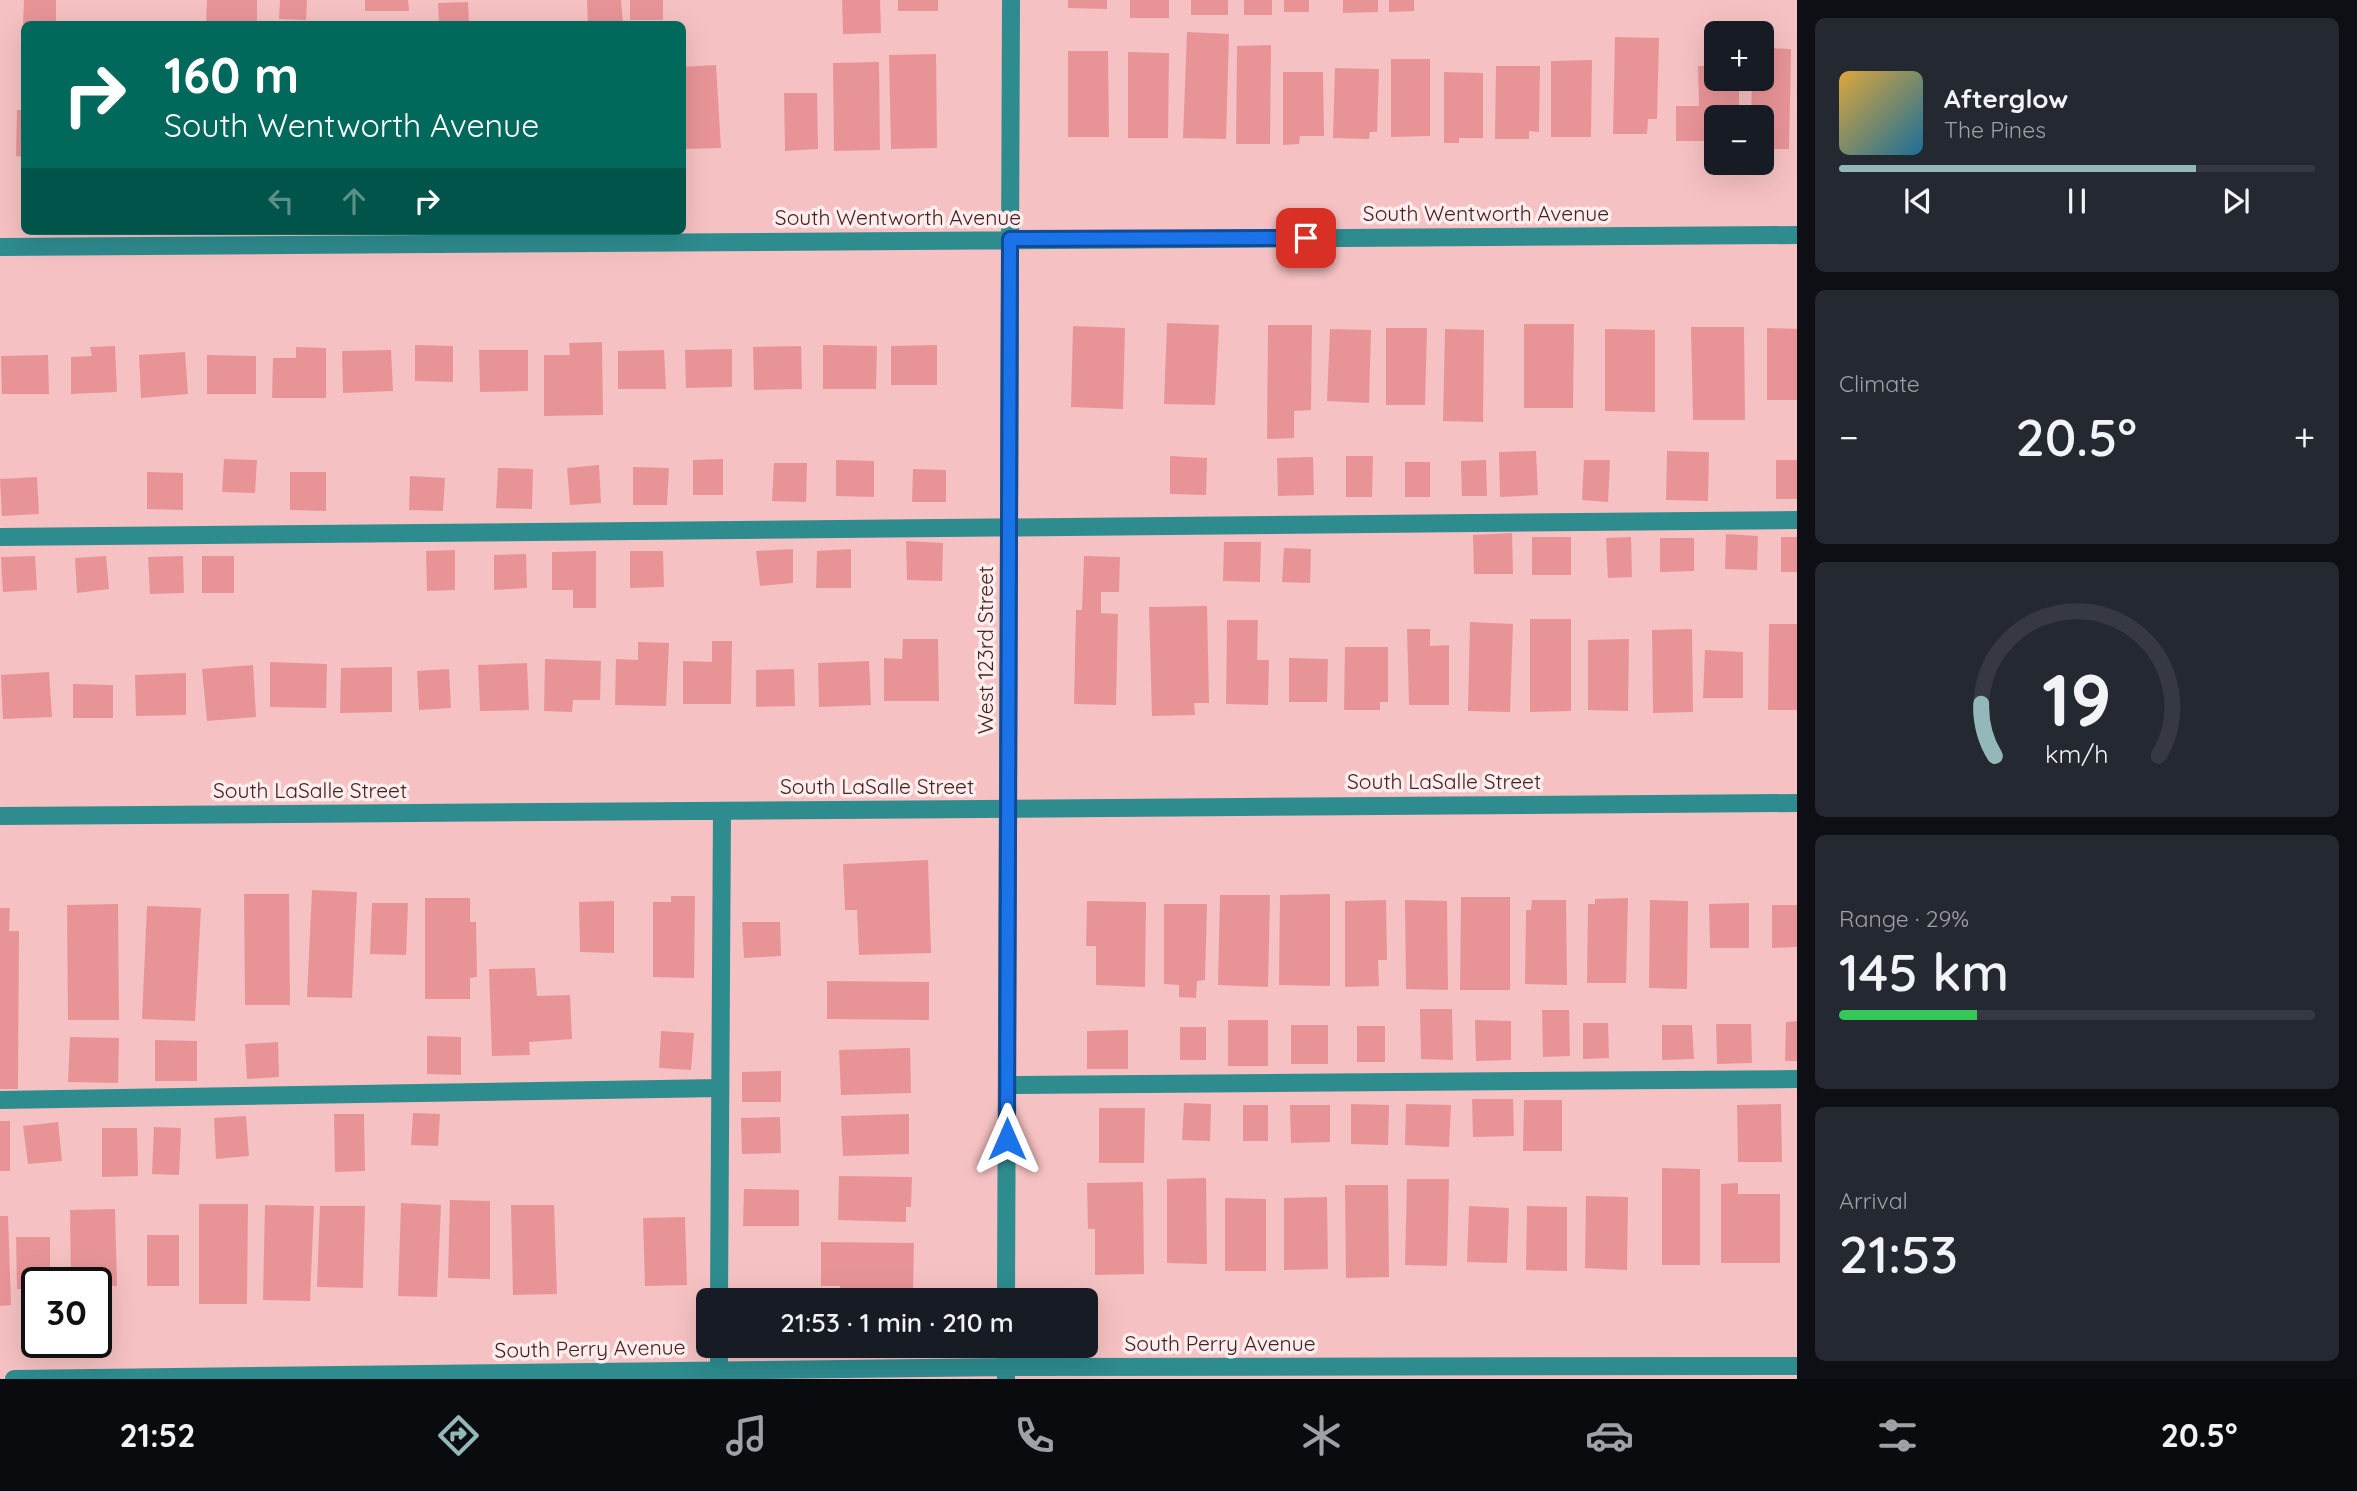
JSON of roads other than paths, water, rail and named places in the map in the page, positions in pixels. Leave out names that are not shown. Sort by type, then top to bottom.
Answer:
[{"type":"street","name":"West 123rd Street","points":[[1006,1288],[1011,0]]},
{"type":"street","name":"South Wentworth Avenue","points":[[0,247],[1797,235]]},
{"type":"street","points":[[0,537],[1797,520]]},
{"type":"street","name":"South LaSalle Street","points":[[0,816],[1797,803]]},
{"type":"street","points":[[719,1288],[722,811]]},
{"type":"street","points":[[1007,1085],[1797,1079]]},
{"type":"street","points":[[0,1100],[720,1088]]},
{"type":"street","name":"South Perry Avenue","points":[[14,1379],[1797,1366]]}]
